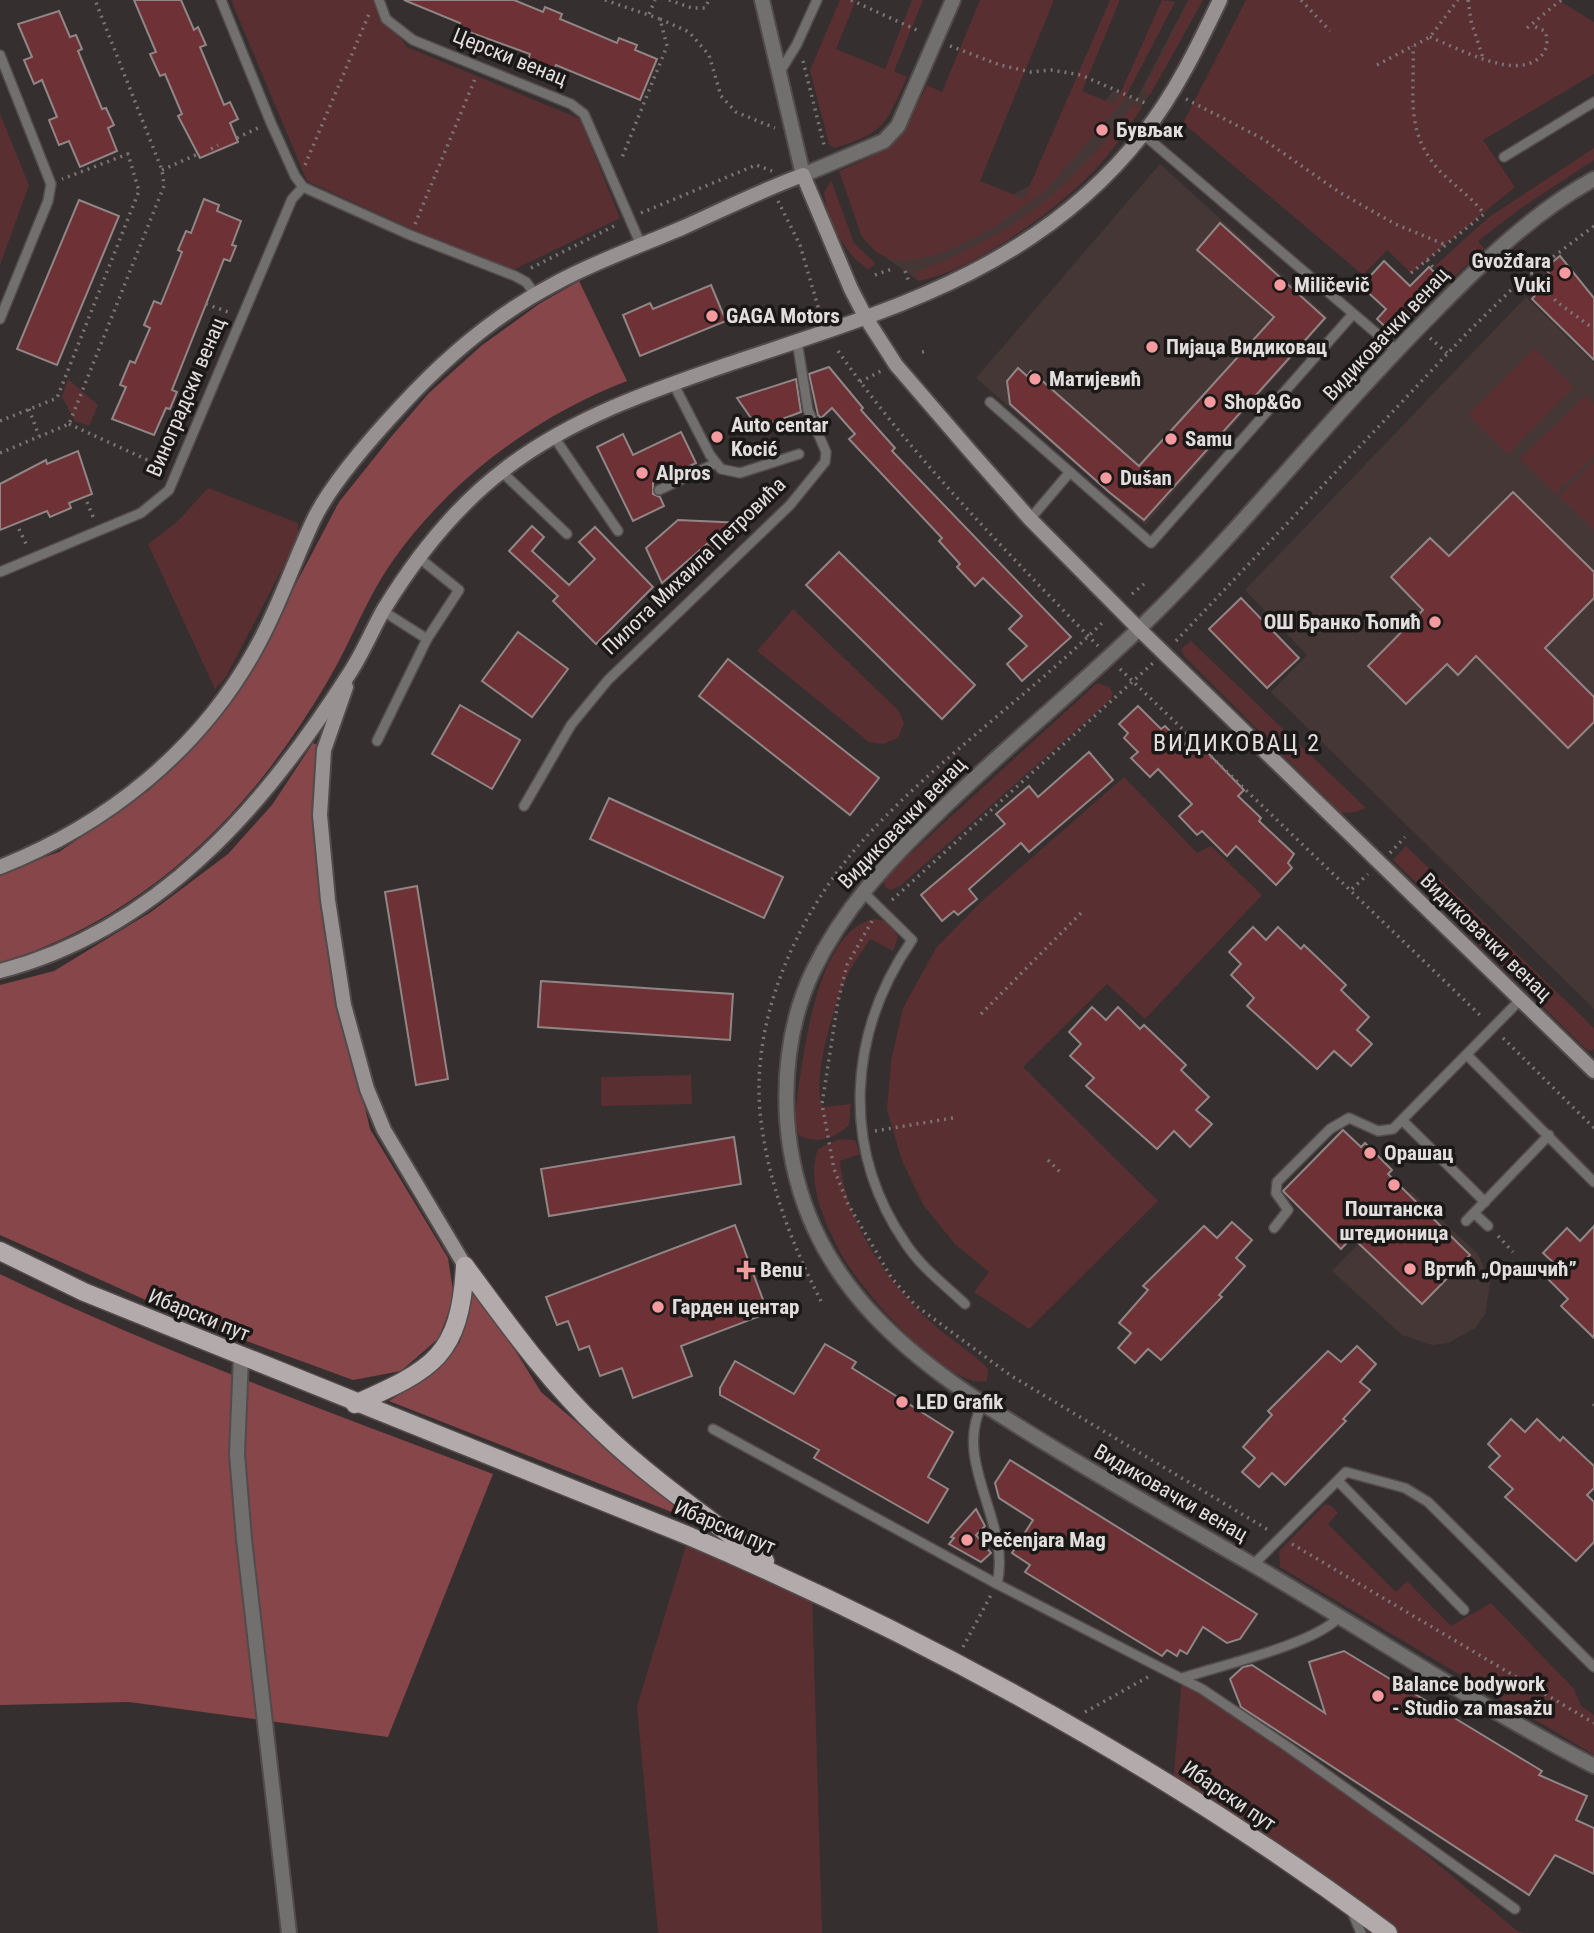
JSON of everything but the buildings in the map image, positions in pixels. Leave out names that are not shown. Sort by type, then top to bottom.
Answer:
[{"type":"main road","name":"Ибарски пут","points":[[0,1251],[84,1292],[787,1578],[1075,1726],[1173,1785],[1388,1933]]},
{"type":"main road","points":[[355,1404],[414,1377],[446,1347],[461,1313],[465,1266]]},
{"type":"main road","points":[[465,1266],[555,1382],[600,1430],[632,1460],[787,1578]]},
{"type":"street","points":[[762,0],[781,70],[803,175],[866,318]]},
{"type":"street","points":[[0,867],[32,854],[104,814],[141,786],[188,743],[256,649],[284,596],[315,517],[353,464],[401,406],[450,357],[535,294],[779,184],[884,141],[898,126],[953,0]]},
{"type":"street","points":[[0,971],[61,951],[148,904],[226,837],[268,787],[351,672],[383,611],[418,557],[445,526],[501,471],[554,437],[624,401],[934,292],[984,268],[1028,241],[1098,184],[1143,134],[1171,92],[1220,0]]},
{"type":"street","name":"Видиковачки венац","points":[[1594,179],[1500,246],[1396,350],[1271,491],[1139,629],[983,769],[862,891],[816,966],[795,1020],[786,1099],[793,1159],[818,1232],[843,1280],[899,1343],[982,1405],[1594,1766]]},
{"type":"street","name":"Видиковачки венац","points":[[866,318],[896,365],[1030,519],[1139,629],[1594,1071]]},
{"type":"street","points":[[351,672],[324,750],[320,815],[328,900],[344,1005],[367,1089],[384,1130],[465,1266]]},
{"type":"street","points":[[241,1357],[237,1454],[242,1515],[289,1933]]},
{"type":"lane","points":[[221,0],[271,122],[300,184],[410,235],[515,276],[526,282],[535,294]]},
{"type":"lane","name":"Церски венац","points":[[379,0],[386,19],[413,40],[579,109],[590,122],[641,245]]},
{"type":"lane","points":[[781,70],[797,44],[817,0]]},
{"type":"lane","points":[[0,55],[51,184],[48,201],[0,319]]},
{"type":"lane","points":[[1504,157],[1594,102]]},
{"type":"lane","points":[[1143,134],[1396,350]]},
{"type":"lane","name":"Виноградски венац","points":[[0,572],[141,513],[169,490],[300,184]]},
{"type":"lane","points":[[990,402],[1151,543],[1353,313]]},
{"type":"lane","name":"Пилота Михаила Петровића","points":[[524,806],[571,725],[608,680],[790,505],[825,462],[827,452],[808,410],[797,341]]},
{"type":"lane","points":[[673,383],[721,470],[740,473],[799,454]]},
{"type":"lane","points":[[554,437],[618,531]]},
{"type":"lane","points":[[659,490],[716,463]]},
{"type":"lane","points":[[501,471],[567,534]]},
{"type":"lane","points":[[1030,519],[1070,472]]},
{"type":"lane","points":[[377,741],[427,639],[459,590],[418,557]]},
{"type":"lane","points":[[383,611],[427,639]]},
{"type":"lane","points":[[862,891],[912,940],[881,992],[867,1035],[860,1096],[862,1133],[875,1183],[898,1232],[921,1262],[965,1304]]},
{"type":"lane","points":[[1274,1228],[1288,1210],[1276,1193],[1276,1182],[1336,1124],[1354,1118],[1382,1132],[1393,1129],[1521,999]]},
{"type":"lane","points":[[1467,1055],[1594,1182]]},
{"type":"lane","points":[[1403,1121],[1485,1202]]},
{"type":"lane","points":[[1466,1222],[1549,1135]]},
{"type":"lane","points":[[1475,1213],[1488,1226]]},
{"type":"lane","points":[[982,1405],[975,1418],[973,1439],[1000,1554],[997,1584]]},
{"type":"lane","points":[[713,1429],[997,1584],[1182,1678],[1288,1747],[1515,1909]]},
{"type":"lane","points":[[1253,1565],[1346,1472],[1419,1494],[1594,1667]]},
{"type":"lane","points":[[1338,1481],[1464,1610]]},
{"type":"lane","points":[[1182,1678],[1303,1639],[1332,1625],[1339,1617]]},
{"type":"lane","points":[[1350,1905],[1351,1916],[1361,1933]]},
{"type":"path","points":[[0,453],[69,424],[164,186],[162,170],[95,0]]},
{"type":"path","points":[[605,0],[689,32],[709,55],[721,96],[736,112],[775,128]]},
{"type":"path","points":[[649,15],[655,0]]},
{"type":"path","points":[[669,0],[692,8],[705,8],[709,0]]},
{"type":"path","points":[[692,8],[696,0]]},
{"type":"path","points":[[851,0],[1000,65],[1031,72],[1051,70],[1081,75],[1112,86],[1147,104]]},
{"type":"path","points":[[1301,0],[1330,32]]},
{"type":"path","points":[[1377,65],[1430,37],[1458,0]]},
{"type":"path","points":[[1468,0],[1471,21],[1483,58]]},
{"type":"path","points":[[1430,37],[1520,69],[1533,64],[1544,54],[1548,40],[1545,31],[1529,27],[1561,0]]},
{"type":"path","points":[[300,184],[371,11]]},
{"type":"path","points":[[613,178],[667,46],[660,19]]},
{"type":"path","points":[[1411,273],[1484,214],[1437,168],[1422,142],[1412,117],[1413,46]]},
{"type":"path","points":[[801,54],[825,151]]},
{"type":"path","points":[[410,235],[480,68]]},
{"type":"path","points":[[1171,92],[1264,139],[1339,192],[1395,224],[1446,245]]},
{"type":"path","points":[[810,121],[817,119]]},
{"type":"path","points":[[237,138],[271,122]]},
{"type":"path","points":[[211,149],[218,145]]},
{"type":"path","points":[[0,421],[57,398],[139,191],[128,154],[51,184]]},
{"type":"path","points":[[162,170],[198,154]]},
{"type":"path","points":[[515,276],[630,218],[756,165],[771,168],[779,184],[778,200],[800,245],[819,310]]},
{"type":"path","points":[[765,205],[778,200]]},
{"type":"path","points":[[1176,641],[1406,394],[1531,273],[1594,226]]},
{"type":"path","points":[[1427,260],[1454,292]]},
{"type":"path","points":[[875,275],[892,269]]},
{"type":"path","points":[[905,271],[909,282]]},
{"type":"path","points":[[1531,273],[1557,302],[1594,329]]},
{"type":"path","points":[[816,301],[825,298]]},
{"type":"path","points":[[206,304],[243,317]]},
{"type":"path","points":[[838,351],[860,382],[999,544],[1101,649]]},
{"type":"path","points":[[860,382],[881,371]]},
{"type":"path","points":[[29,409],[40,436]]},
{"type":"path","points":[[69,424],[177,473]]},
{"type":"path","points":[[1132,594],[1144,584]]},
{"type":"path","points":[[821,1301],[790,1234],[761,1121],[760,1082],[766,1030],[791,947],[827,886],[865,837],[946,760],[1105,620]]},
{"type":"path","points":[[882,910],[1154,663]]},
{"type":"path","points":[[1116,665],[1352,889],[1594,1128]]},
{"type":"path","points":[[1386,857],[1405,837]]},
{"type":"path","points":[[1352,889],[1370,873]]},
{"type":"path","points":[[981,1014],[1081,914]]},
{"type":"path","points":[[862,1133],[953,1118]]},
{"type":"path","points":[[1048,1160],[1060,1172]]},
{"type":"path","points":[[1496,1234],[1513,1252]]},
{"type":"path","points":[[1010,1375],[1594,1723]]},
{"type":"path","points":[[954,1663],[997,1584]]},
{"type":"path","points":[[1075,1726],[1086,1711],[1162,1669]]},
{"type":"shaded area","points":[[231,0],[379,0],[386,19],[407,47],[580,119],[620,218],[507,273],[307,181]]},
{"type":"shaded area","points":[[840,0],[856,0],[836,49],[885,69],[912,0],[923,0],[894,71],[907,77],[888,116],[864,137],[834,148],[829,144],[810,70]]},
{"type":"shaded area","points":[[980,0],[1054,0],[980,181],[1024,199],[1110,0],[1120,0],[1082,91],[1115,105],[1162,0],[1175,2],[1124,100],[1044,192],[993,228],[945,252],[907,261],[893,260],[876,252],[862,237],[839,171],[874,155],[895,140],[927,85],[942,92]]},
{"type":"shaded area","name":"Бувљак","points":[[1188,0],[1203,0],[1150,94],[1103,160],[991,248],[917,280],[882,255],[987,209],[1034,183],[1114,90],[1136,100]]},
{"type":"shaded area","points":[[1189,0],[1203,0],[1150,95],[1144,90]]},
{"type":"shaded area","points":[[1246,0],[1558,0],[1594,22],[1594,74],[1483,140],[1515,187],[1411,273],[1387,250],[1363,275],[1183,123]]},
{"type":"shaded area","points":[[1133,104],[1142,108],[1112,150],[1091,174],[1046,213],[992,250],[940,275],[917,281],[916,272],[983,242],[1039,206],[1088,160]]},
{"type":"shaded area","points":[[0,114],[29,185],[0,265]]},
{"type":"shaded area","points":[[1594,148],[1594,160],[1517,211],[1478,241],[1484,249],[1450,281],[1435,266],[1489,217]]},
{"type":"shaded area","name":"Пијаца Видиковац","points":[[1160,164],[1328,317],[1145,525],[976,378]]},
{"type":"shaded area","points":[[831,180],[854,243],[875,263],[869,270],[852,256],[833,226],[824,193]]},
{"type":"shaded area","points":[[579,281],[627,381],[560,412],[528,432],[498,453],[442,502],[384,574],[335,668],[296,732],[228,818],[189,855],[147,889],[102,918],[53,943],[0,963],[0,873],[59,852],[148,791],[205,734],[248,675],[339,502],[391,437],[429,393],[481,346],[539,304]]},
{"type":"shaded area","name":"ОШ Бранко Ћопић","points":[[1526,297],[1594,363],[1594,1009],[1271,692],[1307,655],[1245,590]]},
{"type":"shaded area","points":[[1534,348],[1574,387],[1508,454],[1468,415]]},
{"type":"shaded area","points":[[68,379],[98,405],[89,426],[75,421],[62,397]]},
{"type":"shaded area","points":[[1585,395],[1594,404],[1594,456],[1555,494],[1520,459]]},
{"type":"shaded area","points":[[1594,461],[1594,530],[1559,496]]},
{"type":"shaded area","points":[[208,488],[298,523],[298,538],[226,677],[215,689],[148,544],[177,522]]},
{"type":"shaded area","points":[[793,609],[898,710],[904,723],[898,738],[883,744],[869,742],[757,651]]},
{"type":"shaded area","points":[[1191,641],[1366,808],[1341,813],[1184,656],[1181,649]]},
{"type":"shaded area","points":[[1097,683],[1109,687],[1113,693],[1111,699],[900,886],[891,890],[885,887],[887,875]]},
{"type":"shaded area","points":[[313,743],[320,746],[340,1001],[370,1129],[448,1258],[454,1297],[439,1338],[401,1371],[353,1380],[195,1322],[0,1235],[0,985],[54,971],[151,912],[228,854],[272,805]]},
{"type":"shaded area","points":[[1124,777],[1197,853],[1211,846],[1262,895],[1145,1019],[1107,984],[1023,1067],[1158,1201],[1029,1329],[974,1292],[989,1272],[955,1244],[924,1206],[902,1161],[887,1109],[891,1061],[903,1008],[936,948],[981,902]]},
{"type":"shaded area","points":[[1406,846],[1594,1028],[1594,1049],[1588,1051],[1393,860]]},
{"type":"shaded area","points":[[873,919],[888,921],[898,937],[893,951],[870,939],[849,971],[831,1022],[822,1061],[820,1095],[823,1107],[851,1104],[849,1125],[825,1139],[806,1138],[799,1135],[794,1122],[806,1038],[823,976],[836,950],[852,930]]},
{"type":"shaded area","points":[[691,1075],[692,1104],[601,1106],[601,1077]]},
{"type":"shaded area","points":[[839,1139],[855,1140],[860,1154],[840,1161],[851,1207],[872,1250],[917,1309],[988,1369],[987,1381],[969,1379],[926,1353],[883,1309],[839,1250],[818,1201],[814,1174],[818,1149]]},
{"type":"shaded area","name":"Вртић „Орашчић”","points":[[1411,1191],[1478,1254],[1490,1283],[1485,1315],[1475,1328],[1448,1343],[1432,1345],[1402,1335],[1332,1271]]},
{"type":"shaded area","points":[[0,1274],[182,1355],[493,1474],[388,1737],[129,1702],[0,1705]]},
{"type":"shaded area","points":[[469,1276],[541,1392],[692,1520],[389,1401],[432,1373],[460,1342]]},
{"type":"shaded area","points":[[1324,1505],[1330,1505],[1338,1513],[1328,1524],[1396,1592],[1407,1581],[1451,1626],[1491,1603],[1574,1689],[1581,1706],[1594,1715],[1594,1755],[1280,1567],[1279,1551]]},
{"type":"shaded area","points":[[689,1536],[812,1592],[822,1933],[658,1933],[637,1706]]},
{"type":"shaded area","points":[[1182,1678],[1356,1795],[1516,1930],[1524,1933],[1361,1933],[1370,1920],[1173,1785]]},
{"type":"place","name":"Бувљак","points":[[1102,130]]},
{"type":"place","name":"Gvožđara Vuki","points":[[1565,273]]},
{"type":"place","name":"Miličevič","points":[[1280,285]]},
{"type":"place","name":"GAGA Motors","points":[[712,316]]},
{"type":"place","name":"Пијаца Видиковац","points":[[1152,347]]},
{"type":"place","name":"Матијевић","points":[[1035,379]]},
{"type":"place","name":"Shop&Go","points":[[1210,402]]},
{"type":"place","name":"Auto centar Kocić","points":[[717,437]]},
{"type":"place","name":"Samu","points":[[1171,439]]},
{"type":"place","name":"Alpros","points":[[642,473]]},
{"type":"place","name":"Dušan","points":[[1106,478]]},
{"type":"place","name":"ОШ Бранко Ћопић","points":[[1435,622]]},
{"type":"place","name":"Орашац","points":[[1370,1153]]},
{"type":"place","name":"Поштанска штедионица","points":[[1394,1185]]},
{"type":"place","name":"Вртић „Орашчић”","points":[[1410,1269]]},
{"type":"place","name":"Benu","points":[[746,1270]]},
{"type":"place","name":"Гарден центар","points":[[658,1307]]},
{"type":"place","name":"LED Grafik","points":[[902,1402]]},
{"type":"place","name":"Pečenjara Mag","points":[[967,1540]]},
{"type":"place","name":"Balance bodywork - Studio za masažu","points":[[1378,1696]]},
{"type":"district","name":"ВИДИКОВАЦ 2","points":[[1237,743]]}]
